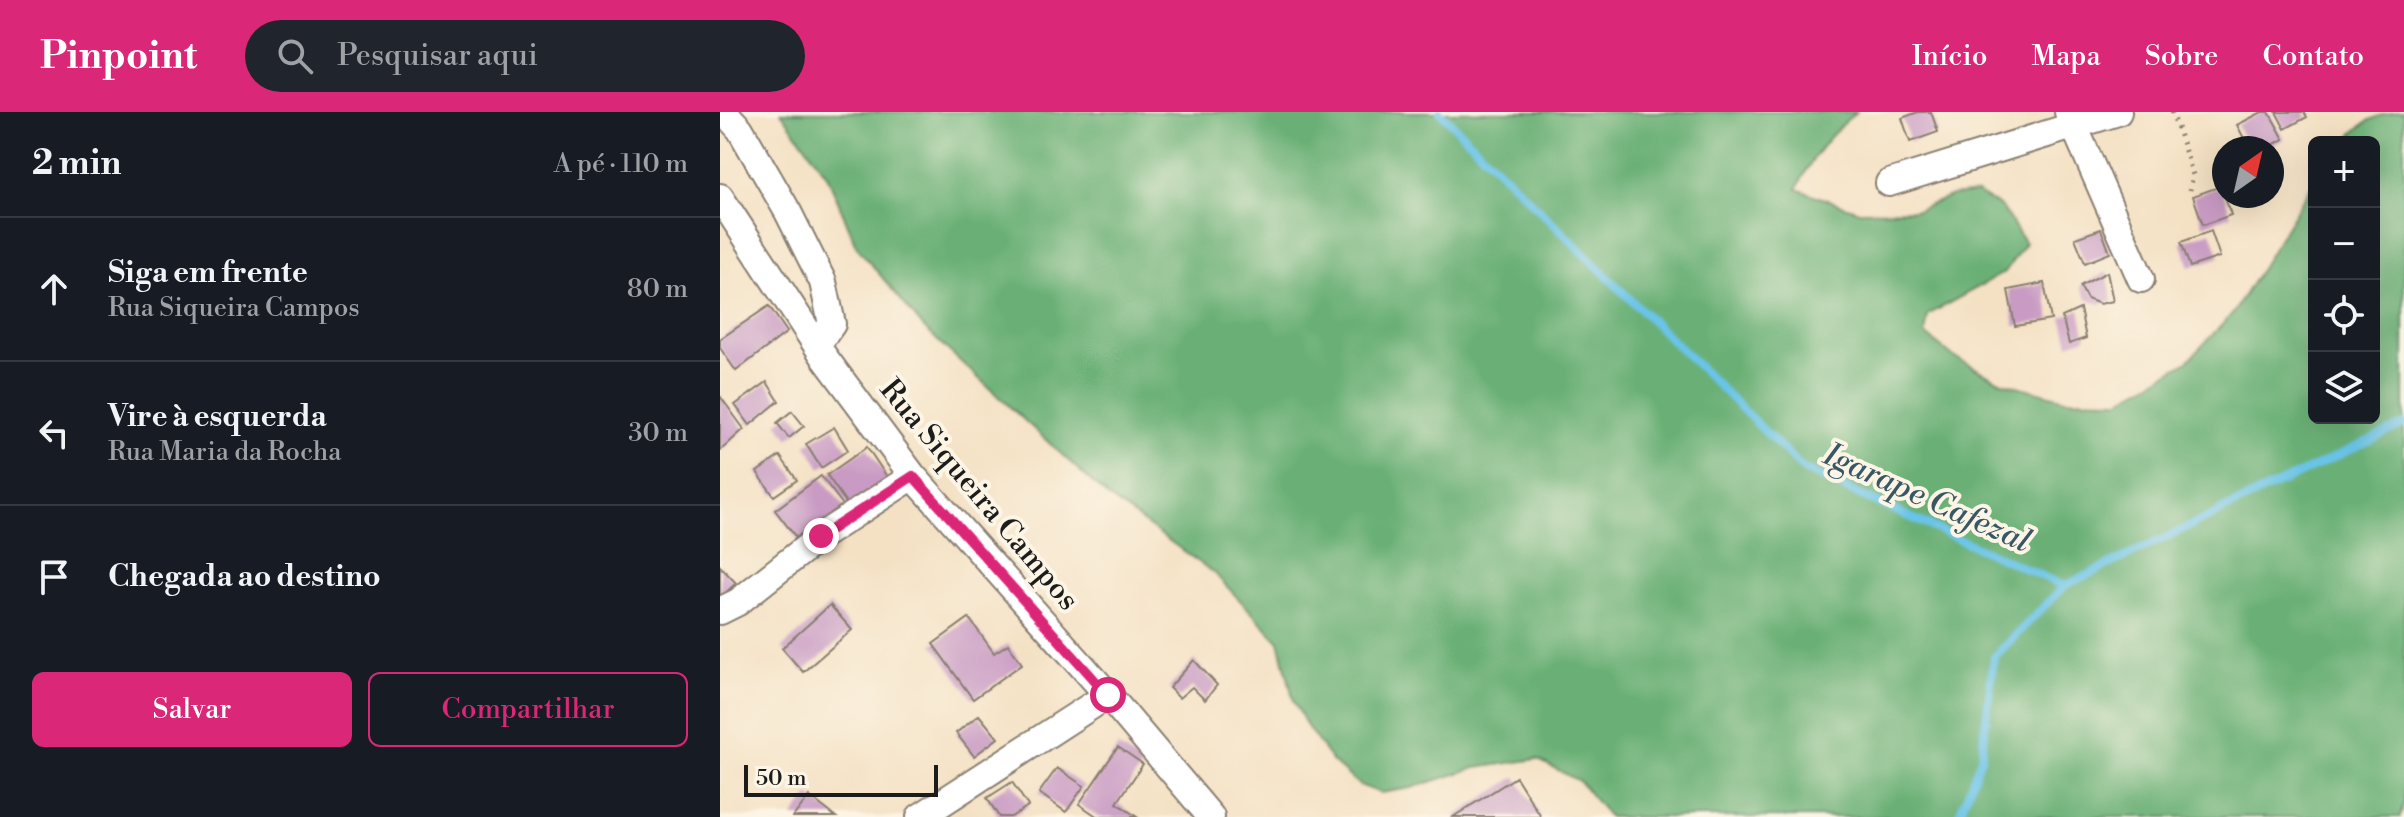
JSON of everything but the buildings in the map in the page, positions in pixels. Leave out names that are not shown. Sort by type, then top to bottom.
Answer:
[{"type":"street","points":[[724,112],[740,129],[788,212],[823,282],[832,324],[817,345]]},
{"type":"street","points":[[1889,183],[2071,119],[2118,112]]},
{"type":"street","points":[[2071,119],[2141,279]]},
{"type":"street","name":"Rua Siqueira Campos","points":[[720,197],[817,345],[913,476],[1108,695],[1211,817]]},
{"type":"street","points":[[720,611],[738,602],[821,536],[913,476]]},
{"type":"street","points":[[920,817],[1108,695]]},
{"type":"path","points":[[2172,112],[2193,175],[2190,190]]},
{"type":"green space","points":[[781,112],[1856,112],[1822,147],[1797,189],[1859,211],[1918,210],[1952,196],[1977,193],[2002,208],[2025,243],[2005,272],[1928,315],[1925,334],[1952,356],[2002,382],[2065,399],[2120,400],[2188,361],[2234,312],[2308,191],[2308,424],[2380,424],[2380,136],[2351,136],[2371,120],[2404,112],[2404,802],[2400,817],[1609,817],[1579,781],[1537,759],[1475,768],[1411,788],[1381,793],[1359,785],[1333,762],[1308,728],[1294,702],[1279,641],[1214,573],[1108,497],[924,328],[857,247],[827,175]]},
{"type":"waterway","name":"Igarape Cafezal","points":[[1440,112],[1804,470],[2064,586],[2404,424]]},
{"type":"waterway","points":[[1958,817],[1981,758],[1994,657],[2064,586]]},
{"type":"route","points":[[821,536],[913,476],[1108,695]]}]
